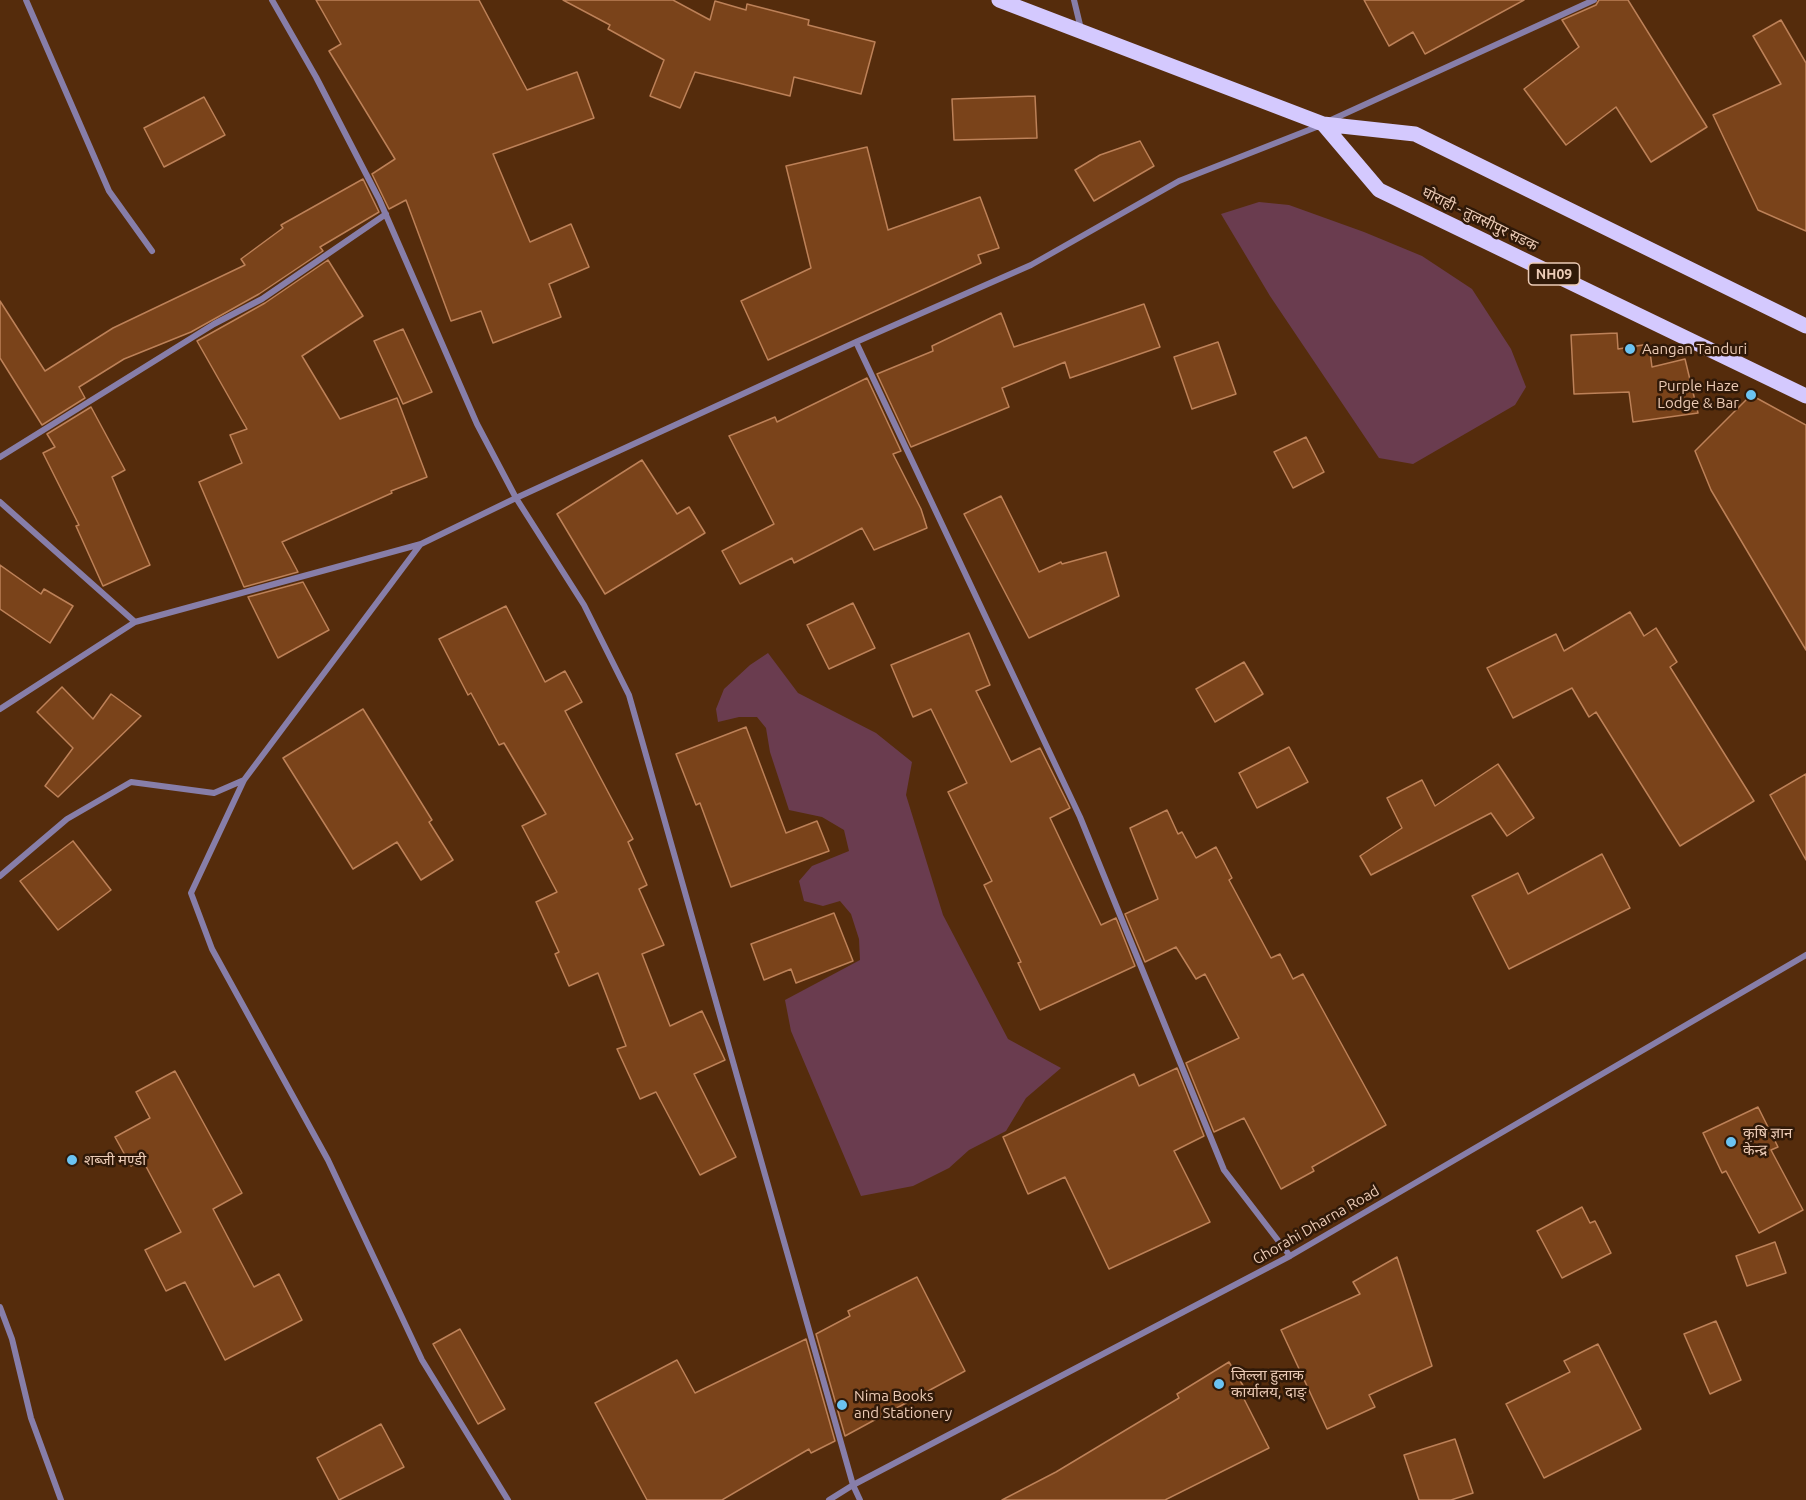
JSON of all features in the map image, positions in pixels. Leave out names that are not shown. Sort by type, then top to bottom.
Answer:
[{"type":"main road","name":"घोराही - तुलसीपुर सडक","points":[[999,0],[1323,124],[1415,135],[1806,326]]},
{"type":"main road","name":"घोराही - तुलसीपुर सडक","points":[[1323,124],[1378,190],[1806,396]]},
{"type":"street","points":[[26,0],[109,191],[152,251]]},
{"type":"street","points":[[272,0],[316,77],[386,214],[477,424],[516,498],[584,605],[629,695],[853,1485],[860,1500]]},
{"type":"street","points":[[1074,0],[1082,31]]},
{"type":"street","points":[[0,709],[135,622],[421,544],[856,342],[1032,265],[1179,181],[1323,124],[1594,0]]},
{"type":"street","points":[[0,457],[214,324],[262,299],[386,214]]},
{"type":"street","points":[[856,342],[1080,817],[1224,1170],[1290,1256]]},
{"type":"street","points":[[0,502],[135,622]]},
{"type":"street","points":[[421,544],[244,780],[191,893],[212,949],[328,1160],[422,1360],[508,1500]]},
{"type":"street","points":[[0,876],[67,819],[131,782],[214,793],[244,780]]},
{"type":"street","name":"Ghorahi Dharna Road","points":[[829,1500],[853,1485],[1290,1256],[1806,955]]},
{"type":"street","points":[[0,1307],[12,1339],[34,1428],[61,1500]]},
{"type":"shaded area","points":[[1259,202],[1289,205],[1364,232],[1422,256],[1472,289],[1511,349],[1526,387],[1515,405],[1413,464],[1379,458],[1270,296],[1221,214]]},
{"type":"shaded area","points":[[768,653],[798,693],[876,733],[912,762],[906,795],[943,915],[1008,1039],[1061,1068],[1026,1098],[1006,1131],[969,1150],[949,1168],[913,1186],[861,1196],[791,1031],[785,1000],[860,960],[859,939],[851,914],[840,901],[823,906],[804,901],[799,881],[812,866],[849,851],[844,830],[822,817],[789,810],[770,752],[766,728],[757,717],[739,717],[718,722],[716,709],[724,689],[750,665]]},
{"type":"building","points":[[316,0],[479,0],[527,90],[577,72],[594,118],[493,154],[530,242],[571,224],[589,267],[549,284],[561,317],[493,343],[481,311],[451,321],[406,200],[389,209],[372,174],[395,159],[329,51],[341,44]]},
{"type":"building","points":[[563,0],[673,0],[710,20],[715,1],[746,10],[747,4],[809,20],[808,25],[875,42],[861,94],[794,77],[790,96],[695,72],[680,108],[650,96],[664,60],[608,29],[610,25]]},
{"type":"building","points":[[1364,0],[1524,0],[1425,54],[1413,32],[1389,46]]},
{"type":"building","points":[[1599,0],[1628,0],[1707,127],[1651,162],[1616,107],[1566,145],[1524,89],[1579,47],[1562,20],[1596,5]]},
{"type":"building","points":[[1781,20],[1806,63],[1806,231],[1758,210],[1713,115],[1781,84],[1753,36]]},
{"type":"building","points":[[1035,96],[1037,138],[954,140],[952,99]]},
{"type":"building","points":[[204,97],[225,135],[164,167],[144,128]]},
{"type":"building","points":[[1140,141],[1154,166],[1094,201],[1075,170],[1100,155]]},
{"type":"building","points":[[867,147],[888,230],[980,197],[999,248],[978,255],[981,263],[768,360],[741,301],[811,268],[786,166]]},
{"type":"building","points":[[363,179],[379,212],[320,247],[323,251],[259,294],[191,332],[124,359],[79,387],[85,398],[42,425],[0,358],[0,301],[45,371],[113,328],[245,265],[241,259],[283,228],[281,225]]},
{"type":"building","points":[[328,260],[363,316],[302,356],[340,419],[397,398],[427,477],[391,491],[392,493],[282,542],[298,572],[244,587],[199,482],[242,463],[230,435],[247,429],[197,341],[265,303]]},
{"type":"building","points":[[1144,304],[1160,347],[1070,378],[1065,362],[1002,388],[1009,407],[911,447],[877,374],[933,351],[932,346],[1001,313],[1014,347]]},
{"type":"building","points":[[403,329],[432,392],[403,404],[374,341]]},
{"type":"building","points":[[1617,333],[1618,349],[1649,344],[1652,367],[1685,359],[1698,413],[1633,422],[1629,392],[1574,394],[1571,335]]},
{"type":"building","points":[[1218,342],[1236,394],[1192,409],[1174,357]]},
{"type":"building","points":[[867,378],[901,451],[893,454],[921,509],[927,528],[874,550],[862,528],[794,563],[792,558],[740,584],[722,551],[774,524],[729,436],[775,417],[777,422]]},
{"type":"building","points":[[1751,395],[1806,425],[1806,650],[1711,490],[1695,451]]},
{"type":"building","points":[[91,407],[125,470],[112,477],[150,565],[103,586],[76,526],[79,525],[43,453],[55,447],[47,434]]},
{"type":"building","points":[[1306,437],[1324,472],[1293,488],[1274,452]]},
{"type":"building","points":[[642,460],[677,514],[689,507],[705,533],[605,594],[557,514]]},
{"type":"building","points":[[1001,496],[1039,572],[1061,562],[1062,564],[1106,552],[1119,596],[1029,638],[964,514]]},
{"type":"building","points":[[0,565],[41,594],[44,589],[73,606],[50,643],[0,609]]},
{"type":"building","points":[[303,582],[329,630],[278,658],[248,597]]},
{"type":"building","points":[[853,603],[875,648],[829,669],[807,625]]},
{"type":"building","points":[[506,606],[545,682],[565,671],[582,702],[565,711],[633,839],[628,842],[647,885],[639,889],[664,945],[642,954],[670,1026],[702,1011],[725,1060],[694,1074],[736,1157],[700,1175],[656,1092],[640,1099],[617,1049],[626,1046],[598,973],[569,986],[555,954],[559,952],[536,902],[557,892],[522,826],[546,814],[504,743],[499,745],[471,693],[468,695],[439,639]]},
{"type":"building","points":[[1630,612],[1644,636],[1656,628],[1677,662],[1670,667],[1754,801],[1680,846],[1596,712],[1589,717],[1572,688],[1513,718],[1487,668],[1556,634],[1564,651]]},
{"type":"building","points":[[969,633],[990,685],[976,691],[1011,762],[1040,748],[1070,808],[1050,818],[1101,925],[1116,918],[1135,966],[1040,1010],[1018,963],[1021,962],[984,885],[992,881],[948,792],[967,783],[931,709],[913,717],[891,665]]},
{"type":"building","points":[[1244,662],[1263,694],[1215,722],[1196,689]]},
{"type":"building","points":[[62,687],[93,719],[111,694],[141,716],[58,797],[45,786],[73,748],[37,712]]},
{"type":"building","points":[[363,709],[432,820],[429,822],[453,860],[421,880],[397,842],[353,869],[283,758]]},
{"type":"building","points":[[746,727],[786,833],[817,821],[829,851],[731,887],[700,803],[696,805],[676,754]]},
{"type":"building","points":[[1289,747],[1308,782],[1257,808],[1239,773]]},
{"type":"building","points":[[1498,764],[1534,818],[1507,836],[1491,813],[1371,875],[1360,856],[1402,828],[1387,798],[1422,780],[1435,806]]},
{"type":"building","points":[[1806,774],[1806,860],[1770,795]]},
{"type":"building","points":[[1167,810],[1178,834],[1182,832],[1196,858],[1216,847],[1232,878],[1229,880],[1271,958],[1280,954],[1293,979],[1303,974],[1386,1125],[1312,1167],[1314,1171],[1281,1189],[1244,1118],[1214,1132],[1186,1063],[1239,1038],[1205,974],[1196,979],[1176,947],[1145,962],[1125,914],[1158,899],[1130,828]]},
{"type":"building","points":[[73,841],[111,890],[58,930],[20,881]]},
{"type":"building","points":[[1602,854],[1630,908],[1509,969],[1472,896],[1518,873],[1528,894]]},
{"type":"building","points":[[834,913],[853,961],[796,983],[791,969],[764,980],[751,944]]},
{"type":"building","points":[[1177,1068],[1204,1136],[1174,1151],[1210,1222],[1109,1269],[1065,1177],[1028,1194],[1003,1137],[1134,1074],[1139,1086]]},
{"type":"building","points":[[175,1071],[242,1193],[213,1209],[254,1287],[279,1274],[302,1320],[225,1360],[185,1282],[166,1291],[145,1250],[181,1232],[142,1159],[131,1166],[115,1137],[150,1118],[136,1092]]},
{"type":"building","points":[[1758,1107],[1778,1147],[1771,1150],[1803,1210],[1759,1233],[1726,1171],[1722,1173],[1703,1133]]},
{"type":"building","points":[[1582,1207],[1590,1223],[1595,1221],[1611,1253],[1562,1278],[1537,1231]]},
{"type":"building","points":[[1775,1242],[1786,1273],[1747,1286],[1736,1256]]},
{"type":"building","points":[[1397,1257],[1432,1366],[1369,1395],[1375,1407],[1327,1429],[1281,1330],[1360,1294],[1353,1282]]},
{"type":"building","points":[[917,1277],[965,1371],[845,1436],[816,1334],[850,1316],[848,1311]]},
{"type":"building","points":[[1716,1321],[1741,1380],[1710,1394],[1684,1334]]},
{"type":"building","points":[[460,1329],[505,1409],[478,1424],[433,1344]]},
{"type":"building","points":[[806,1339],[835,1441],[811,1453],[809,1449],[722,1500],[647,1500],[595,1403],[677,1360],[695,1393]]},
{"type":"building","points":[[1598,1344],[1641,1429],[1544,1478],[1506,1404],[1570,1372],[1564,1361]]},
{"type":"building","points":[[1229,1362],[1248,1394],[1243,1397],[1269,1448],[1165,1500],[1002,1500],[1056,1472],[1179,1398],[1177,1394]]},
{"type":"building","points":[[381,1424],[404,1467],[339,1500],[317,1458]]},
{"type":"building","points":[[1455,1439],[1473,1493],[1451,1500],[1419,1500],[1404,1455]]},
{"type":"place","name":"Aangan Tanduri","points":[[1630,349]]},
{"type":"place","name":"Purple Haze Lodge & Bar","points":[[1751,395]]},
{"type":"place","name":"कृषि ज्ञान केन्द्र","points":[[1731,1142]]},
{"type":"place","name":"शब्जी मण्डी","points":[[72,1160]]},
{"type":"place","name":"जिल्ला हुलाक कार्यालय, दाङ्","points":[[1219,1384]]},
{"type":"place","name":"Nima Books and Stationery","points":[[842,1405]]}]
